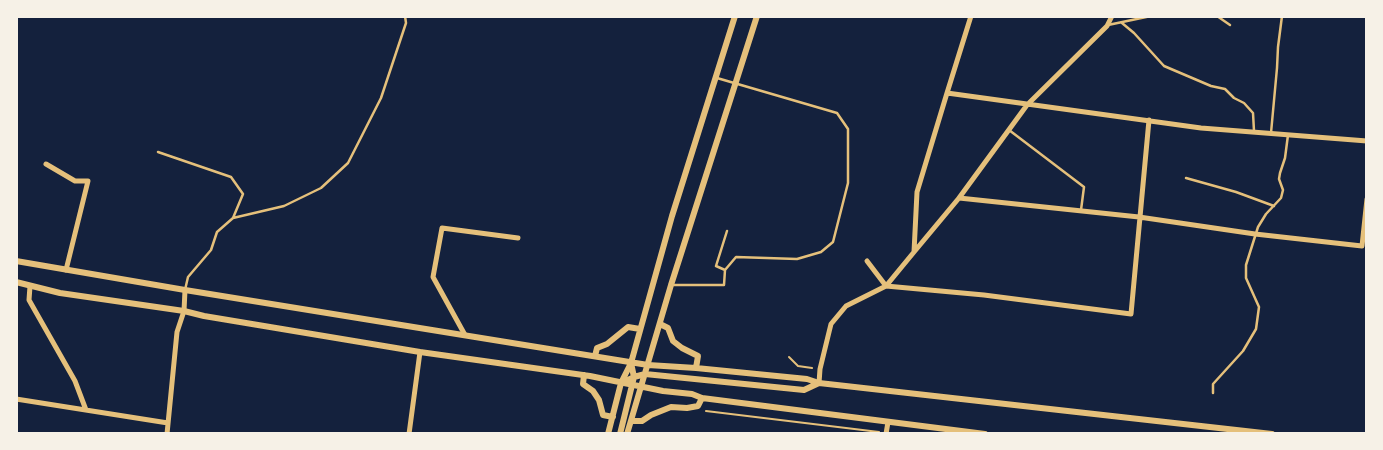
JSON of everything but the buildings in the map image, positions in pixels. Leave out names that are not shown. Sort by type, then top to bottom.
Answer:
[{"type":"street","points":[[608,434],[614,417],[621,383],[631,363],[672,216],[735,16]]},
{"type":"street","points":[[627,434],[671,285],[757,16]]},
{"type":"street","points":[[914,252],[917,192],[971,16]]},
{"type":"street","points":[[819,383],[820,369],[831,324],[846,306],[886,286],[959,198],[1027,105],[1107,26],[1112,16]]},
{"type":"street","points":[[947,93],[1202,128],[1367,142]]},
{"type":"street","points":[[867,261],[886,286],[984,295],[1131,314],[1149,120]]},
{"type":"street","points":[[46,164],[75,181],[88,181],[66,270]]},
{"type":"street","points":[[959,198],[1081,210],[1255,234],[1362,246],[1367,199]]},
{"type":"street","points":[[465,335],[433,277],[442,228],[518,238]]},
{"type":"street","points":[[16,261],[631,363],[806,379],[819,383],[1272,434]]},
{"type":"street","points":[[16,282],[60,293],[184,311],[204,316],[420,352],[584,375],[663,391],[692,394],[705,398],[985,434]]},
{"type":"street","points":[[30,286],[28,300],[76,381],[86,410]]},
{"type":"street","points":[[167,434],[177,332],[184,311],[185,290]]},
{"type":"street","points":[[660,324],[668,328],[675,343],[698,356],[696,368]]},
{"type":"street","points":[[595,356],[597,348],[607,344],[628,327],[640,329]]},
{"type":"street","points":[[409,434],[420,352]]},
{"type":"street","points":[[620,434],[633,385],[634,377],[631,363]]},
{"type":"street","points":[[621,383],[645,374],[804,390],[819,383]]},
{"type":"street","points":[[584,375],[583,384],[593,391],[599,400],[603,415],[614,417]]},
{"type":"street","points":[[631,421],[642,421],[650,415],[671,407],[687,408],[698,406],[705,398]]},
{"type":"street","points":[[16,399],[168,423]]},
{"type":"street","points":[[886,433],[888,422]]},
{"type":"lane","points":[[232,218],[284,206],[321,188],[348,163],[381,98],[406,23],[405,16]]},
{"type":"lane","points":[[1107,26],[1151,16]]},
{"type":"lane","points":[[1217,16],[1230,25]]},
{"type":"lane","points":[[1272,133],[1282,16]]},
{"type":"lane","points":[[1122,23],[1134,33],[1164,66],[1211,86],[1225,89],[1234,98],[1244,103],[1253,113],[1254,132]]},
{"type":"lane","points":[[671,285],[724,286],[725,270],[736,257],[797,259],[821,252],[833,242],[848,183],[848,129],[837,113],[715,78]]},
{"type":"lane","points":[[1009,130],[1084,187],[1081,210]]},
{"type":"lane","points":[[1213,393],[1213,384],[1243,351],[1256,329],[1259,307],[1246,278],[1246,265],[1255,234],[1266,214],[1281,198],[1283,190],[1280,179],[1288,134]]},
{"type":"lane","points":[[158,152],[231,178],[243,194],[232,218],[216,232],[211,250],[188,277],[185,290]]},
{"type":"lane","points":[[1186,178],[1236,192],[1274,206]]},
{"type":"lane","points":[[725,270],[716,266],[727,231]]},
{"type":"path","points":[[789,358],[798,366],[820,369]]},
{"type":"path","points":[[705,398],[706,412],[886,433]]}]
